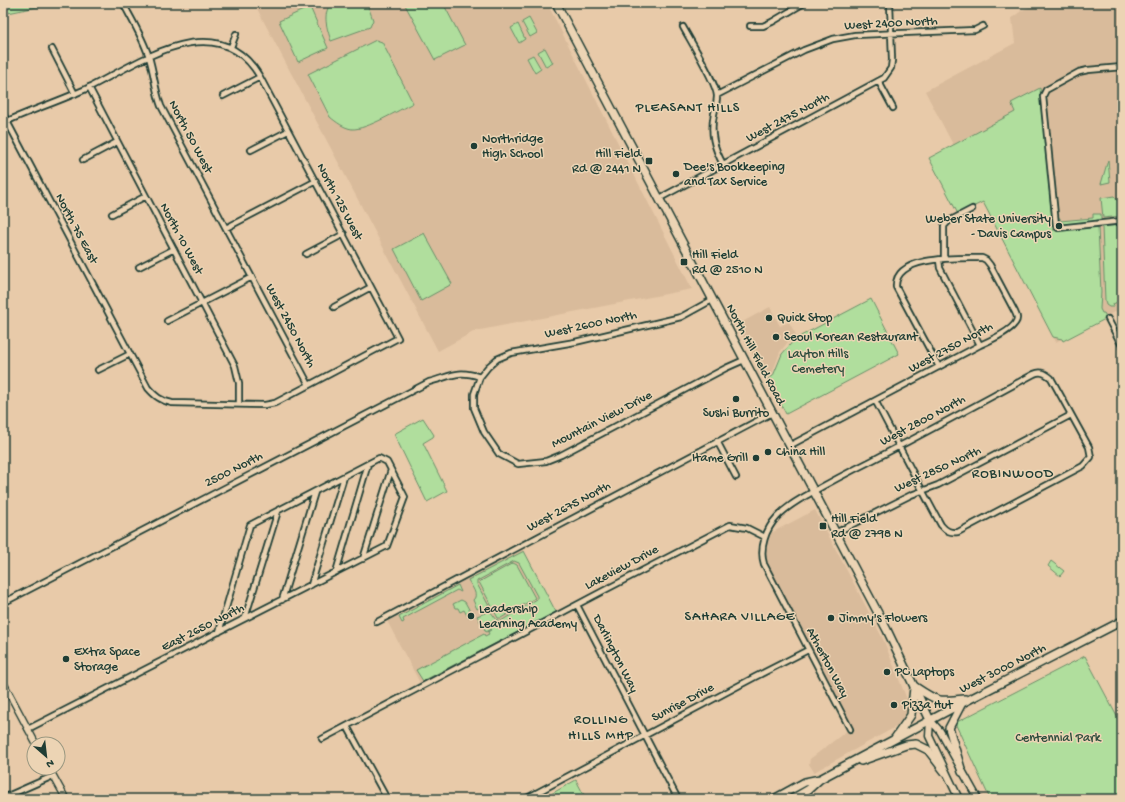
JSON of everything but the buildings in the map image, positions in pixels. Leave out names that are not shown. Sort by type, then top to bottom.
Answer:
[{"type":"main road","name":"North Hill Field Road","points":[[556,3],[887,630],[930,720]]},
{"type":"main road","name":"West 3000 North","points":[[792,799],[809,789],[820,779],[970,699],[1122,621]]},
{"type":"main road","points":[[892,741],[911,715],[914,686],[937,700],[945,701],[970,699]]},
{"type":"main road","points":[[961,704],[949,728],[962,772]]},
{"type":"main road","points":[[930,720],[940,731],[978,799]]},
{"type":"main road","points":[[930,720],[929,736],[959,799]]},
{"type":"main road","points":[[833,772],[906,745],[913,744],[928,750],[946,772]]},
{"type":"main road","points":[[774,799],[805,782],[820,779]]},
{"type":"street","name":"North 50 West","points":[[123,3],[142,39],[149,56],[156,94],[161,106],[252,277]]},
{"type":"street","points":[[750,26],[763,26],[804,3]]},
{"type":"street","name":"West 2475 North","points":[[660,198],[879,82],[888,74],[891,68],[890,3]]},
{"type":"street","name":"West 2400 North","points":[[717,95],[816,44],[833,39],[855,35],[975,30],[983,26]]},
{"type":"street","points":[[683,27],[710,77],[717,95],[712,124],[712,136],[723,164]]},
{"type":"street","points":[[5,122],[75,94],[149,56],[187,44],[202,42],[222,44],[231,47],[236,34]]},
{"type":"street","name":"North 125 West","points":[[231,47],[239,52],[248,61],[260,77],[398,338]]},
{"type":"street","points":[[52,49],[75,94]]},
{"type":"street","points":[[1122,67],[1079,72],[1046,90],[1043,96],[1056,225],[1058,228],[1122,221]]},
{"type":"street","points":[[223,96],[260,77]]},
{"type":"street","points":[[879,82],[893,108]]},
{"type":"street","name":"North 10 West","points":[[89,87],[237,371],[240,383],[239,404]]},
{"type":"street","name":"North 75 East","points":[[3,114],[5,122],[148,388],[157,398],[165,402],[239,404]]},
{"type":"street","points":[[251,150],[288,131]]},
{"type":"street","points":[[83,160],[117,142]]},
{"type":"street","points":[[226,228],[316,181]]},
{"type":"street","points":[[112,214],[146,196]]},
{"type":"street","points":[[972,209],[949,221],[944,226],[940,268],[980,345]]},
{"type":"street","points":[[306,254],[344,234]]},
{"type":"street","points":[[139,267],[174,249]]},
{"type":"street","name":"West 2750 North","points":[[789,446],[980,345],[1011,328],[1015,324],[1017,318],[1015,312],[990,264],[986,260],[982,258],[941,260]]},
{"type":"street","points":[[939,367],[896,287],[896,280],[901,272],[918,262],[941,260]]},
{"type":"street","points":[[167,321],[252,277]]},
{"type":"street","name":"West 2450 North","points":[[252,277],[309,385]]},
{"type":"street","points":[[334,307],[371,287]]},
{"type":"street","name":"West 2600 North","points":[[480,377],[488,367],[497,360],[511,353],[575,342],[681,316],[712,300]]},
{"type":"street","points":[[1108,319],[1122,345]]},
{"type":"street","name":"West 2450 North","points":[[239,404],[265,405],[275,403],[398,338]]},
{"type":"street","points":[[98,370],[130,354]]},
{"type":"street","name":"Mountain View Drive","points":[[480,377],[474,394],[474,408],[478,419],[491,443],[499,454],[516,463],[531,463],[546,461],[561,455],[744,360]]},
{"type":"street","name":"West 2800 North","points":[[765,537],[776,519],[794,503],[1034,374],[1043,372],[1051,378],[1071,415]]},
{"type":"street","name":"2500 North","points":[[3,603],[429,382],[458,373],[480,377]]},
{"type":"street","points":[[875,401],[941,525],[949,532],[958,532],[1083,466],[1090,457],[1089,447],[1071,415]]},
{"type":"street","name":"West 2675 North","points":[[377,622],[772,413]]},
{"type":"street","name":"West 2850 North","points":[[836,533],[911,495],[923,492],[938,485],[1071,415]]},
{"type":"street","points":[[717,441],[736,477]]},
{"type":"street","points":[[219,632],[250,525],[380,458],[387,462],[391,470],[363,559]]},
{"type":"street","points":[[336,572],[368,464]]},
{"type":"street","name":"East 2650 North","points":[[28,729],[387,546],[405,497],[391,470]]},
{"type":"street","points":[[311,585],[344,477]]},
{"type":"street","points":[[282,600],[315,492]]},
{"type":"street","points":[[246,618],[278,511]]},
{"type":"street","name":"Lakeview Drive","points":[[322,739],[730,525],[747,528],[765,537]]},
{"type":"street","name":"Atherton Way","points":[[765,537],[761,556],[764,564],[850,729]]},
{"type":"street","name":"Darlington Way","points":[[577,605],[678,799]]},
{"type":"street","name":"Sunrise Drive","points":[[525,799],[808,650]]},
{"type":"street","points":[[3,682],[32,736]]},
{"type":"street","points":[[347,726],[387,799]]},
{"type":"street","points":[[3,798],[53,776],[66,799]]},
{"type":"shaded area","name":"Northridge High School","points":[[254,3],[547,3],[692,289],[475,331],[438,351]]},
{"type":"shaded area","name":"Weber State University - Davis Campus","points":[[1037,3],[1122,3],[1122,308],[1056,342],[925,91],[1015,43],[1012,18],[1021,11]]},
{"type":"shaded area","points":[[770,307],[780,326],[789,322],[796,335],[792,337],[780,352],[772,374],[765,378],[737,325]]},
{"type":"shaded area","points":[[815,510],[883,639],[910,707],[909,712],[901,724],[814,772],[809,764],[810,759],[852,727],[767,564],[765,554],[771,533]]},
{"type":"shaded area","name":"Leadership Learning Academy","points":[[523,549],[555,610],[420,683],[387,621]]},
{"type":"green space","points":[[3,3],[76,3],[77,6],[42,6],[3,14]]},
{"type":"green space","points":[[331,3],[367,3],[373,20],[370,27],[331,41],[326,17]]},
{"type":"green space","points":[[404,3],[443,3],[465,45],[435,60]]},
{"type":"green space","points":[[310,7],[328,48],[298,62],[279,21]]},
{"type":"green space","points":[[529,18],[537,33],[530,37],[522,22]]},
{"type":"green space","points":[[518,24],[525,39],[519,43],[511,28]]},
{"type":"green space","points":[[376,40],[382,42],[413,103],[374,123],[352,129],[340,124],[330,117],[308,74]]},
{"type":"green space","points":[[545,48],[553,63],[546,67],[538,52]]},
{"type":"green space","points":[[533,55],[541,69],[535,73],[527,58]]},
{"type":"green space","points":[[1040,88],[1053,230],[1098,227],[1101,292],[1100,309],[1107,318],[1063,341],[1062,339],[1053,337],[983,202],[958,214],[929,158],[1015,112],[1011,103]]},
{"type":"green space","points":[[1108,160],[1110,182],[1101,184]]},
{"type":"green space","points":[[1114,196],[1122,205],[1122,216],[1103,218],[1101,198]]},
{"type":"green space","points":[[1093,214],[1101,214],[1101,219],[1086,223],[1064,224],[1060,223],[1058,218],[1060,218],[1060,221],[1093,218]]},
{"type":"green space","points":[[1122,225],[1122,300],[1113,304],[1114,307],[1109,307],[1106,305],[1105,300],[1102,227]]},
{"type":"green space","points":[[424,233],[452,284],[421,301],[394,249]]},
{"type":"green space","name":"Layton Hills Cemetery","points":[[871,299],[899,354],[786,414],[768,379],[773,376],[782,354],[795,339]]},
{"type":"green space","points":[[423,418],[434,435],[423,443],[447,491],[427,502],[394,434]]},
{"type":"green space","points":[[524,551],[556,612],[423,681],[416,670],[484,634],[485,636],[489,634],[488,632],[492,629],[486,632],[477,616],[490,611],[497,620],[501,621],[537,599],[537,596],[519,563],[514,561],[477,581],[477,584],[489,606],[488,609],[483,612],[481,607],[477,609],[473,600],[475,598],[475,593],[468,580]]},
{"type":"green space","points":[[1051,561],[1064,571],[1060,576],[1048,566]]},
{"type":"green space","points":[[513,563],[517,565],[535,598],[501,618],[498,618],[479,582]]},
{"type":"green space","points":[[458,585],[461,592],[457,590],[403,619],[404,622],[402,623],[399,617]]},
{"type":"green space","points":[[461,600],[465,602],[472,615],[468,617],[464,610],[460,612],[458,608],[455,608],[453,604]]},
{"type":"green space","name":"Centennial Park","points":[[1085,656],[1122,726],[1122,799],[990,799],[955,723]]},
{"type":"green space","points":[[576,780],[586,799],[542,799]]},
{"type":"place","name":"Northridge High School","points":[[474,146]]},
{"type":"place","name":"Hill Field Rd @ 2441 N","points":[[649,161]]},
{"type":"place","name":"Dee's Bookkeeping and Tax Service","points":[[676,174]]},
{"type":"place","name":"Weber State University - Davis Campus","points":[[1059,226]]},
{"type":"place","name":"Hill Field Rd @ 2510 N","points":[[684,262]]},
{"type":"place","name":"Quick Stop","points":[[769,318]]},
{"type":"place","name":"Seoul Korean Restaurant","points":[[776,337]]},
{"type":"place","name":"Sushi Burrito","points":[[736,399]]},
{"type":"place","name":"China Hill","points":[[768,452]]},
{"type":"place","name":"Itame Grill","points":[[756,458]]},
{"type":"place","name":"Hill Field Rd @ 2798 N","points":[[823,526]]},
{"type":"place","name":"Leadership Learning Academy","points":[[471,616]]},
{"type":"place","name":"Jimmy's Flowers","points":[[831,618]]},
{"type":"place","name":"Extra Space Storage","points":[[66,659]]},
{"type":"place","name":"PC Laptops","points":[[887,672]]},
{"type":"place","name":"Pizza Hut","points":[[894,705]]},
{"type":"district","name":"PLEASANT HILLS","points":[[688,108]]},
{"type":"district","name":"ROBINWOOD","points":[[1013,474]]},
{"type":"district","name":"SAHARA VILLAGE","points":[[740,617]]},
{"type":"district","name":"ROLLING HILLS MHP","points":[[601,728]]}]
